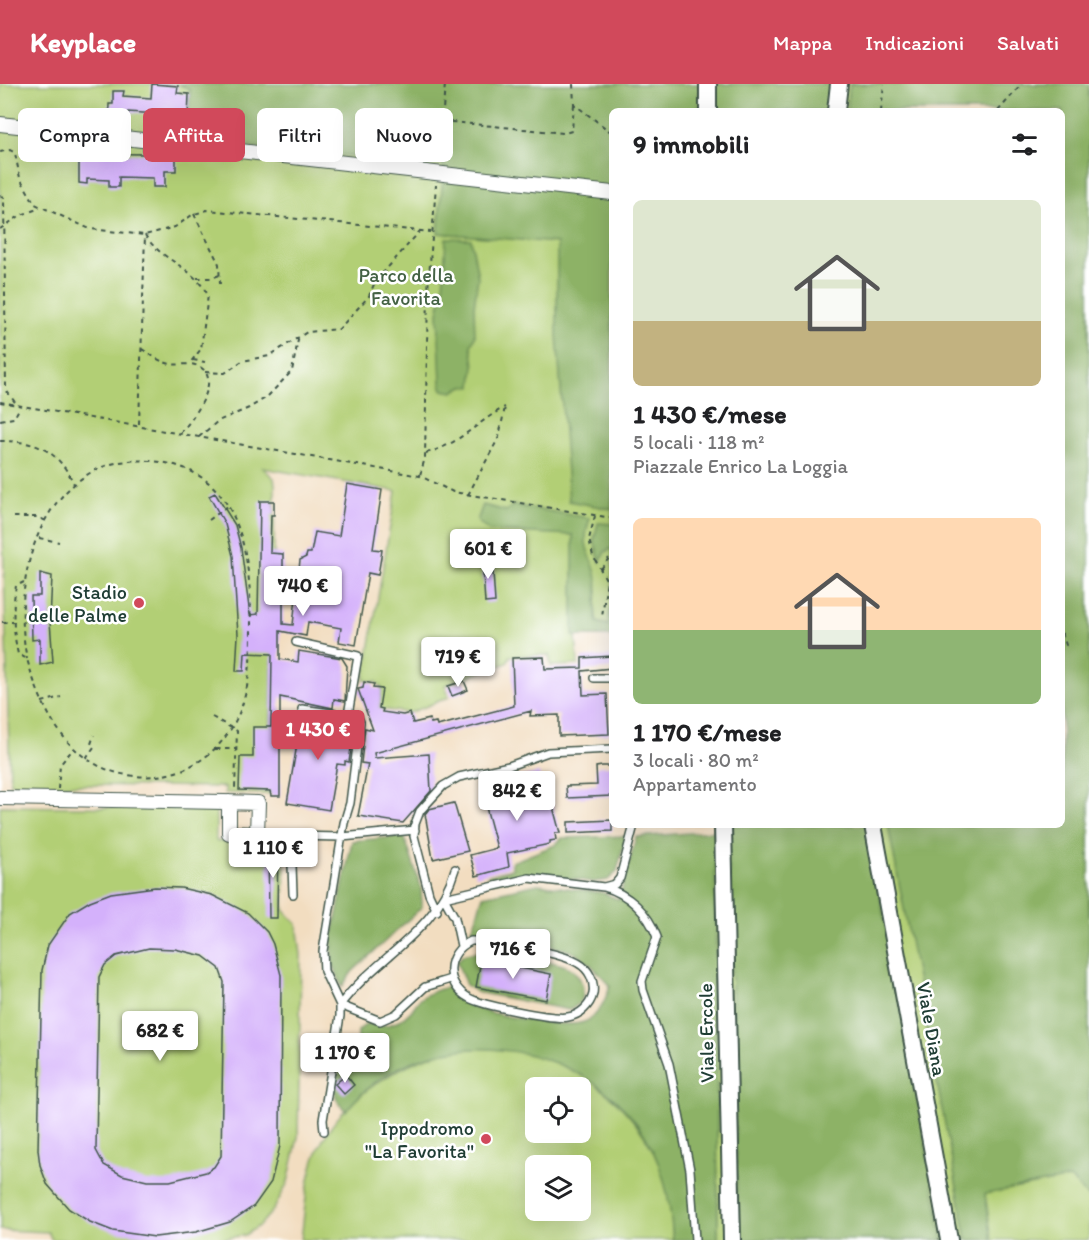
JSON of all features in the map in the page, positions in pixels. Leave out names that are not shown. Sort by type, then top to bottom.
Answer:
[{"type":"street","points":[[708,84],[708,108]]},
{"type":"street","points":[[836,108],[839,84]]},
{"type":"street","points":[[0,124],[609,192]]},
{"type":"street","points":[[0,798],[230,796],[258,803],[257,834],[229,833],[230,796]]},
{"type":"street","name":"Viale Ercole","points":[[723,828],[732,1240]]},
{"type":"street","name":"Viale Diana","points":[[874,828],[949,1240]]},
{"type":"lane","points":[[296,642],[347,651],[358,656],[348,715]]},
{"type":"lane","points":[[594,678],[609,678]]},
{"type":"lane","points":[[302,709],[358,717],[360,722],[350,803],[323,951],[324,971],[339,1005],[324,1131]]},
{"type":"lane","points":[[437,911],[429,894],[414,830],[420,811],[443,786],[459,777],[509,766],[548,752],[609,749]]},
{"type":"lane","points":[[604,887],[615,884],[620,878],[633,828]]},
{"type":"lane","points":[[257,834],[342,837],[414,830]]},
{"type":"lane","points":[[291,836],[293,894]]},
{"type":"lane","points":[[339,1005],[353,988],[437,911],[455,869]]},
{"type":"lane","points":[[444,898],[529,878],[604,887],[623,894],[648,916],[657,936],[651,960],[642,981],[669,1064],[690,1170],[695,1240]]},
{"type":"lane","points":[[444,898],[455,918],[461,946]]},
{"type":"lane","points":[[471,941],[484,941],[569,958],[589,972],[593,981],[591,1001],[579,1014],[566,1018],[480,1002],[457,989],[451,979],[450,966],[461,946],[471,941]]},
{"type":"lane","points":[[339,1005],[380,1021],[396,1014],[425,987],[451,979]]},
{"type":"path","points":[[443,108],[445,84]]},
{"type":"path","points":[[453,121],[572,132],[573,84]]},
{"type":"path","points":[[880,108],[884,84]]},
{"type":"path","points":[[1001,108],[1022,84]]},
{"type":"path","points":[[574,104],[609,132]]},
{"type":"path","points":[[0,152],[10,150],[15,153],[20,178],[40,208],[90,229],[145,235],[175,227],[194,214],[207,210],[431,232]]},
{"type":"path","points":[[420,476],[426,453],[431,232],[439,162]]},
{"type":"path","points":[[0,196],[4,198],[6,390],[18,405]]},
{"type":"path","points":[[0,229],[40,208]]},
{"type":"path","points":[[194,214],[219,264],[220,284]]},
{"type":"path","points":[[205,372],[225,373],[242,361],[269,356],[287,347],[307,332],[339,329],[369,297],[375,282],[420,231]]},
{"type":"path","points":[[145,235],[154,249],[197,278],[208,295],[201,349],[190,363]]},
{"type":"path","points":[[139,425],[145,235]]},
{"type":"path","points":[[197,278],[211,278],[221,274]]},
{"type":"path","points":[[199,437],[218,421],[249,408],[267,397],[295,365],[299,336]]},
{"type":"path","points":[[142,349],[168,364],[190,363],[202,367],[205,372],[207,389],[201,409],[180,434]]},
{"type":"path","points":[[194,360],[205,362]]},
{"type":"path","points":[[0,402],[420,476],[453,492],[609,518]]},
{"type":"path","points":[[0,420],[14,418],[18,405]]},
{"type":"path","points":[[426,453],[447,446],[467,435],[476,425],[505,407],[499,437],[468,495]]},
{"type":"path","points":[[0,441],[30,444],[49,451],[62,463],[74,484]]},
{"type":"path","points":[[141,460],[171,464],[198,476],[220,495],[228,506],[246,547],[251,606],[248,681],[245,697],[232,728],[216,749],[190,768],[153,777],[118,773],[86,758],[74,748],[56,728],[42,702],[27,659],[22,612],[24,582],[46,521],[63,495],[74,484],[92,472],[109,465],[141,460]]},
{"type":"path","points":[[209,520],[228,506]]},
{"type":"path","points":[[14,517],[33,516],[46,521]]},
{"type":"path","points":[[595,516],[589,539],[593,556],[601,569],[607,587],[601,606],[602,616]]},
{"type":"path","points":[[39,538],[59,542]]},
{"type":"path","points":[[601,569],[609,558]]},
{"type":"path","points":[[24,582],[16,586],[15,622],[18,654],[27,659]]},
{"type":"path","points":[[2,622],[15,622]]},
{"type":"path","points":[[42,702],[61,697]]},
{"type":"path","points":[[212,717],[237,731],[235,790],[230,796]]},
{"type":"path","points":[[86,758],[93,747],[91,744],[94,735]]},
{"type":"path","points":[[58,789],[60,765],[74,748]]},
{"type":"path","points":[[216,749],[236,749]]},
{"type":"green space","name":"Parco della Favorita","points":[[0,84],[1089,84],[1089,1240],[718,1240],[715,828],[1065,828],[1065,108],[609,108],[609,636],[576,636],[578,665],[551,666],[549,655],[510,656],[507,663],[445,685],[449,697],[410,713],[379,709],[382,688],[376,682],[364,680],[396,491],[263,468],[274,478],[275,485],[270,794],[225,793],[225,787],[10,784],[0,423]]},
{"type":"green space","points":[[179,84],[699,84],[699,108],[609,108],[609,508],[569,501],[557,335],[557,243],[438,233],[444,165],[413,162],[453,162],[453,108],[355,108],[355,156],[343,155],[343,108],[257,108],[257,147],[245,146],[245,108],[189,108],[190,90]]},
{"type":"green space","points":[[714,84],[833,84],[830,108],[715,108]]},
{"type":"green space","points":[[850,84],[1089,84],[1089,1198],[1070,1178],[985,1194],[992,1240],[967,1240],[889,828],[1065,828],[1065,108],[847,108]]},
{"type":"green space","points":[[446,238],[471,239],[478,277],[474,307],[475,336],[471,345],[474,365],[472,387],[463,386],[453,392],[443,390],[441,383],[438,313],[443,290]]},
{"type":"green space","points":[[483,505],[506,511],[513,505],[590,518],[586,545],[597,579],[596,617],[597,622],[608,625],[609,618],[609,636],[573,636],[573,535],[489,531],[477,521]]},
{"type":"green space","points":[[598,523],[609,524],[609,550],[605,552],[600,562],[594,540]]},
{"type":"green space","points":[[0,806],[216,809],[216,841],[285,844],[284,910],[297,924],[301,955],[298,1137],[288,1182],[274,1209],[260,1225],[245,1235],[216,1240],[52,1240],[48,1232],[0,1230]]},
{"type":"green space","points":[[728,828],[868,828],[943,1240],[738,1240]]},
{"type":"green space","points":[[715,831],[718,1240],[673,1240],[664,1179],[646,1137],[637,1124],[608,1094],[591,1083],[591,1077],[582,1077],[573,1071],[534,1056],[493,1049],[452,1051],[413,1062],[377,1081],[346,1111],[339,1104],[336,1096],[336,1080],[339,1072],[358,1053],[358,1031],[367,1023],[385,1026],[396,1023],[411,1011],[420,999],[447,987],[455,996],[474,1007],[505,1016],[574,1024],[589,1020],[594,1016],[604,1002],[610,985],[579,955],[564,949],[471,930],[483,896],[538,884],[604,893],[619,900],[636,837]]},
{"type":"green space","points":[[404,836],[421,887],[422,907],[352,972],[342,987],[332,961],[332,938],[352,841]]},
{"type":"green space","points":[[626,836],[617,871],[608,880],[593,882],[538,874],[492,882],[487,876],[512,869],[512,862],[555,845],[562,838]]},
{"type":"green space","points":[[486,950],[568,967],[576,973],[581,982],[582,1000],[569,1010],[476,992],[466,985],[457,962],[463,955]]},
{"type":"green space","name":"Ippodromo \"La Favorita\"","points":[[459,1048],[515,1050],[546,1058],[584,1077],[525,1077],[525,1143],[591,1143],[591,1082],[623,1109],[651,1147],[664,1177],[671,1213],[673,1240],[301,1240],[311,1171],[319,1148],[332,1126],[367,1090],[389,1075],[435,1054]]},
{"type":"building","points":[[152,84],[178,86],[177,93],[189,94],[188,108],[143,108],[143,113],[131,112],[131,108],[109,108],[109,104],[113,104],[113,91],[124,91],[123,96],[151,98]]},
{"type":"building","points":[[131,154],[143,154],[143,162],[176,162],[176,171],[165,171],[165,187],[153,187],[153,178],[119,177],[119,187],[109,187],[109,180],[87,179],[87,184],[79,183],[79,162],[131,162]]},
{"type":"building","points":[[347,484],[382,490],[373,549],[382,550],[378,575],[368,573],[356,645],[339,642],[341,628],[308,622],[306,636],[280,631],[280,659],[298,662],[299,651],[342,658],[347,666],[345,701],[334,699],[333,708],[280,697],[280,796],[271,796],[270,791],[239,790],[240,757],[253,757],[253,727],[271,727],[272,654],[245,653],[244,671],[236,671],[238,635],[233,556],[225,524],[209,496],[215,493],[235,525],[241,548],[250,615],[258,614],[260,501],[274,501],[274,515],[271,515],[270,553],[283,554],[283,624],[293,625],[300,560],[306,557],[307,553],[311,553],[315,532],[339,536]]},
{"type":"building","points":[[492,557],[495,602],[485,603],[482,558]]},
{"type":"building","points":[[40,573],[52,576],[50,621],[53,662],[40,665],[40,639],[32,640],[31,596],[40,596]]},
{"type":"building","points":[[609,656],[609,668],[582,671],[583,695],[607,694],[609,734],[559,736],[559,715],[530,716],[531,711],[374,753],[375,758],[429,754],[431,791],[403,823],[358,816],[368,764],[361,763],[365,728],[373,730],[358,689],[363,688],[364,682],[374,684],[373,688],[382,689],[379,708],[383,709],[382,712],[403,715],[410,713],[413,723],[430,719],[431,723],[436,722],[437,726],[514,706],[512,658],[544,657],[545,669],[582,668],[582,658]]},
{"type":"building","points":[[464,681],[468,690],[452,696],[448,686]]},
{"type":"building","points":[[302,715],[331,719],[331,722],[354,727],[349,762],[345,761],[345,765],[337,764],[329,810],[287,803]]},
{"type":"building","points":[[609,766],[609,796],[567,798],[566,786],[597,785],[596,767]]},
{"type":"building","points":[[539,773],[543,789],[548,788],[560,833],[555,833],[556,840],[550,841],[550,844],[507,853],[509,867],[476,876],[470,855],[497,848],[483,796],[511,786],[510,779]]},
{"type":"building","points":[[454,803],[468,851],[433,859],[425,814],[429,809]]},
{"type":"building","points":[[609,820],[609,828],[612,828],[612,831],[568,833],[568,822]]},
{"type":"building","points":[[268,843],[278,844],[277,918],[269,918]]},
{"type":"building","points":[[155,887],[181,888],[212,895],[248,913],[267,932],[273,944],[281,975],[280,1146],[271,1182],[254,1206],[230,1222],[196,1232],[155,1237],[113,1231],[90,1222],[69,1209],[47,1184],[40,1165],[38,1150],[42,970],[48,945],[70,913],[90,901],[111,893]],"holes":[[[149,948],[175,949],[203,956],[219,968],[224,982],[221,1156],[214,1167],[206,1172],[170,1181],[147,1181],[122,1175],[104,1165],[96,1150],[99,977],[105,965],[116,956]]]},
{"type":"building","points":[[481,960],[551,974],[546,1000],[476,987]]},
{"type":"building","points":[[346,1075],[354,1085],[344,1094],[335,1084]]},
{"type":"place","name":"Stadio delle Palme","points":[[139,603]]},
{"type":"place","name":"Ippodromo \"La Favorita\"","points":[[486,1139]]}]
